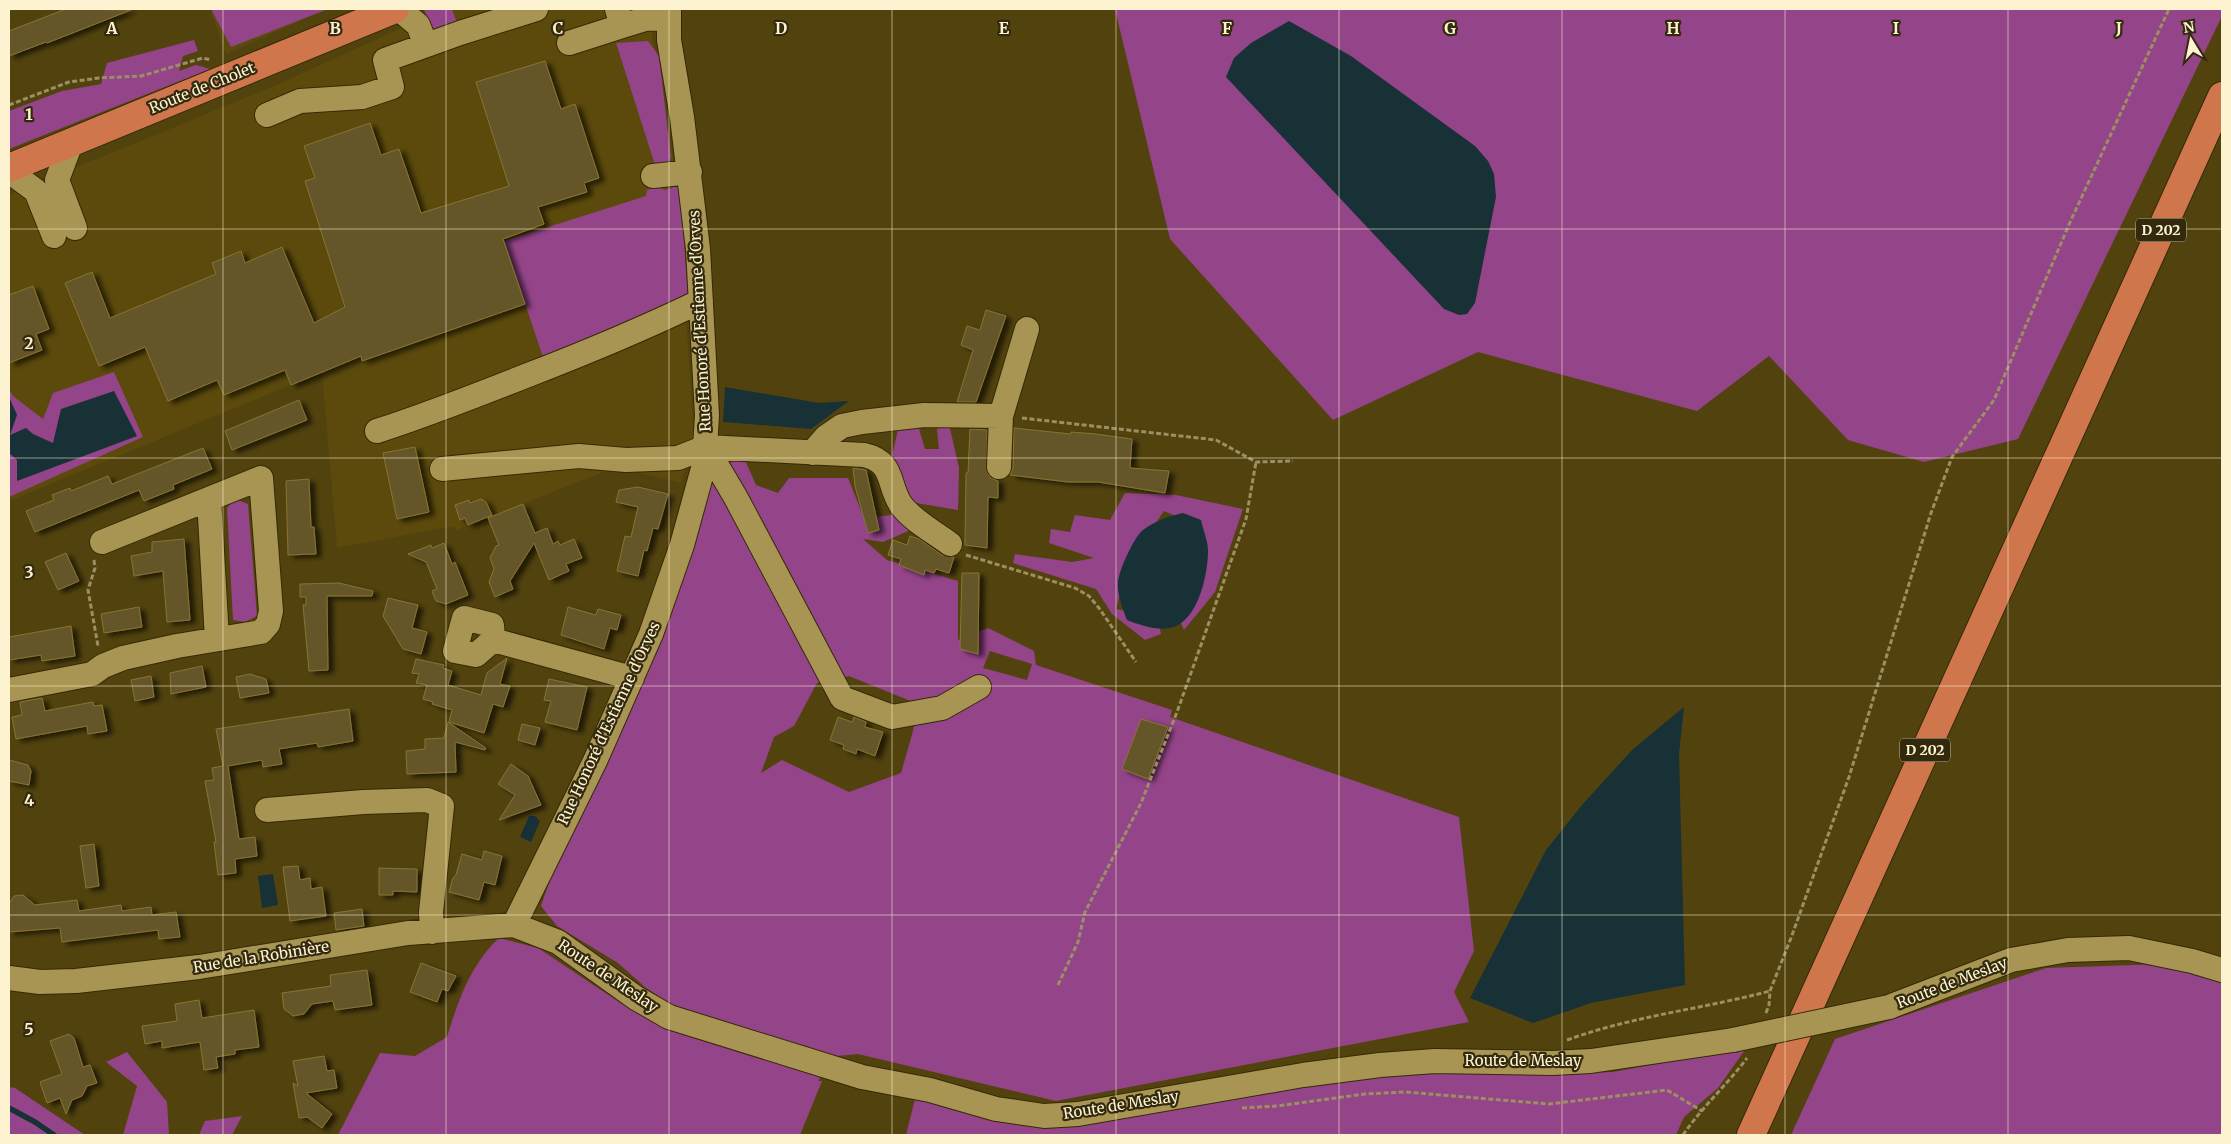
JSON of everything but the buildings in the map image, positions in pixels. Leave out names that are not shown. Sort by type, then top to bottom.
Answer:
[{"type":"main road","name":"Route de Cholet","points":[[9,169],[397,9]]},
{"type":"main road","name":"D 202","points":[[1751,1135],[2222,96]]},
{"type":"street","points":[[397,9],[418,25],[426,45]]},
{"type":"street","points":[[267,115],[300,101],[362,97],[392,87],[385,60],[536,9]]},
{"type":"street","points":[[569,43],[620,18],[645,19],[668,14]]},
{"type":"street","name":"Rue Honoré d'Estienne d'Orves","points":[[514,925],[595,761],[652,634],[682,545],[704,465],[707,415],[698,249],[690,172],[668,14]]},
{"type":"street","points":[[9,169],[36,191],[64,232],[57,180],[70,143]]},
{"type":"street","points":[[652,176],[690,172]]},
{"type":"street","points":[[377,431],[427,415],[559,363],[656,323],[701,301]]},
{"type":"street","points":[[998,467],[1001,416],[1027,329]]},
{"type":"street","points":[[812,453],[826,437],[842,426],[862,422],[924,415],[1001,416]]},
{"type":"street","points":[[706,447],[736,498],[842,698],[892,716],[942,708],[979,687]]},
{"type":"street","points":[[442,469],[579,456],[626,460],[678,458],[706,447],[864,455],[876,458],[887,468],[901,504],[913,518],[950,544]]},
{"type":"street","points":[[9,690],[76,679],[92,674],[103,666],[123,658],[261,632],[268,624],[271,611],[261,478],[102,542]]},
{"type":"street","points":[[209,499],[217,639]]},
{"type":"street","points":[[493,640],[632,678]]},
{"type":"street","points":[[267,810],[372,801],[427,800],[442,806],[431,912],[432,932]]},
{"type":"street","name":"Rue de la Robinière","points":[[9,978],[40,982],[76,981],[199,967],[408,933],[514,925]]},
{"type":"street","name":"Route de Meslay","points":[[514,925],[558,942],[636,998],[669,1016],[862,1077],[930,1090],[996,1108],[1044,1116],[1078,1114],[1303,1075],[1380,1065],[1435,1061],[1591,1062],[1741,1047],[1889,1007],[2011,960],[2068,950],[2129,948],[2192,961],[2222,970]]},
{"type":"path","points":[[1765,1017],[1769,1005],[1770,990],[1837,812],[1945,473],[1952,457],[1994,400],[2071,220],[2169,9]]},
{"type":"path","points":[[9,105],[68,82],[141,76],[203,58],[212,60]]},
{"type":"path","points":[[1001,416],[1216,440],[1256,462],[1293,461]]},
{"type":"path","points":[[1058,985],[1078,942],[1085,912],[1141,803],[1177,712],[1246,519],[1256,462]]},
{"type":"path","points":[[102,542],[93,553],[95,568],[88,590],[103,666]]},
{"type":"path","points":[[950,544],[959,553],[1075,588],[1089,596],[1136,662]]},
{"type":"path","points":[[1560,1044],[1609,1026],[1740,999],[1770,990]]},
{"type":"path","points":[[1683,1135],[1732,1078],[1741,1047]]},
{"type":"path","points":[[1238,1108],[1277,1106],[1366,1094],[1406,1092],[1550,1104],[1667,1090],[1702,1111]]},
{"type":"shaded area","points":[[210,9],[326,9],[226,54]]},
{"type":"shaded area","points":[[211,9],[328,9],[231,47]]},
{"type":"shaded area","points":[[424,9],[452,9],[457,23],[432,32]]},
{"type":"shaded area","points":[[443,9],[648,9],[677,184],[694,437],[681,483],[616,467],[456,530],[453,526],[337,548],[322,372],[9,501],[9,195],[272,87]]},
{"type":"shaded area","points":[[1115,9],[2222,9],[2222,16],[2018,439],[1924,462],[1848,440],[1769,356],[1697,411],[1478,352],[1333,420],[1170,239]]},
{"type":"shaded area","points":[[194,40],[198,51],[183,56],[179,71],[196,65],[210,69],[9,149],[9,111],[62,91],[101,84],[107,63]]},
{"type":"shaded area","points":[[648,41],[659,56],[671,157],[666,167],[656,168],[616,43]]},
{"type":"shaded area","points":[[680,185],[688,298],[544,360],[504,241],[646,196],[647,190],[657,187],[665,190]]},
{"type":"shaded area","points":[[114,372],[143,437],[9,497],[9,389],[13,396],[43,419],[53,393]]},
{"type":"shaded area","points":[[917,422],[925,449],[939,449],[937,429],[949,424],[959,468],[958,510],[910,502],[890,465],[899,425]]},
{"type":"shaded area","points":[[745,460],[756,485],[778,493],[789,478],[848,478],[864,518],[901,514],[915,528],[883,542],[863,539],[887,560],[958,581],[958,640],[988,628],[1034,651],[1036,665],[1172,710],[1170,717],[1459,817],[1474,951],[1454,992],[1469,1022],[1056,1101],[858,1054],[837,1056],[818,1081],[822,1081],[800,1135],[338,1135],[380,1053],[415,1056],[447,1037],[461,997],[473,971],[489,948],[499,938],[538,948],[622,1004],[664,1027],[678,1008],[646,988],[618,963],[557,926],[541,906],[551,877],[607,761],[663,637],[708,466]],"holes":[[[990,651],[1032,664],[1027,680],[983,668]],[[849,676],[918,704],[913,731],[901,773],[849,792],[782,760],[761,773],[774,737],[794,726],[817,683]]]},
{"type":"shaded area","points":[[1125,493],[1176,495],[1243,509],[1215,592],[1184,630],[1176,612],[1199,526],[1164,511],[1128,563],[1116,609],[1131,612],[1156,611],[1161,634],[1145,640],[1112,614],[1096,589],[1013,563],[1015,554],[1072,562],[1094,558],[1049,543],[1051,529],[1070,532],[1075,515],[1110,520]]},
{"type":"shaded area","points":[[235,499],[248,504],[257,616],[245,622],[233,620],[227,508]]},
{"type":"shaded area","points":[[2222,962],[2222,1135],[1791,1135],[1835,1039],[2046,968]]},
{"type":"shaded area","points":[[1747,1047],[1718,1088],[1684,1117],[1676,1135],[906,1135],[915,1099],[1046,1126],[1263,1090],[1405,1072],[1523,1075],[1613,1072]]},
{"type":"shaded area","points":[[127,1052],[167,1102],[169,1135],[123,1135],[137,1086],[106,1062]]},
{"type":"shaded area","points":[[9,1087],[15,1088],[85,1135],[9,1135]]},
{"type":"shaded area","points":[[242,1116],[232,1135],[199,1135],[205,1121]]},
{"type":"water","points":[[1289,21],[1351,56],[1475,146],[1488,161],[1494,174],[1496,197],[1475,303],[1467,314],[1459,315],[1444,309],[1226,77],[1234,58],[1251,43]]},
{"type":"water","points":[[725,387],[819,403],[849,401],[811,429],[723,422]]},
{"type":"water","points":[[114,391],[137,436],[17,481],[17,460],[9,453],[9,397],[17,415],[10,435],[26,428],[33,434],[53,443],[61,409]]},
{"type":"water","points":[[1183,513],[1201,520],[1208,547],[1204,582],[1196,604],[1184,621],[1170,628],[1151,628],[1127,620],[1119,597],[1118,582],[1131,546],[1143,530],[1162,519]]},
{"type":"water","points":[[1684,707],[1679,754],[1685,985],[1591,1003],[1533,1023],[1470,998],[1546,850],[1582,805],[1632,750]]},
{"type":"water","points":[[529,816],[535,816],[540,821],[531,842],[520,837]]},
{"type":"water","points":[[273,874],[278,905],[262,908],[258,876]]},
{"type":"waterway","points":[[9,1108],[54,1135]]}]
